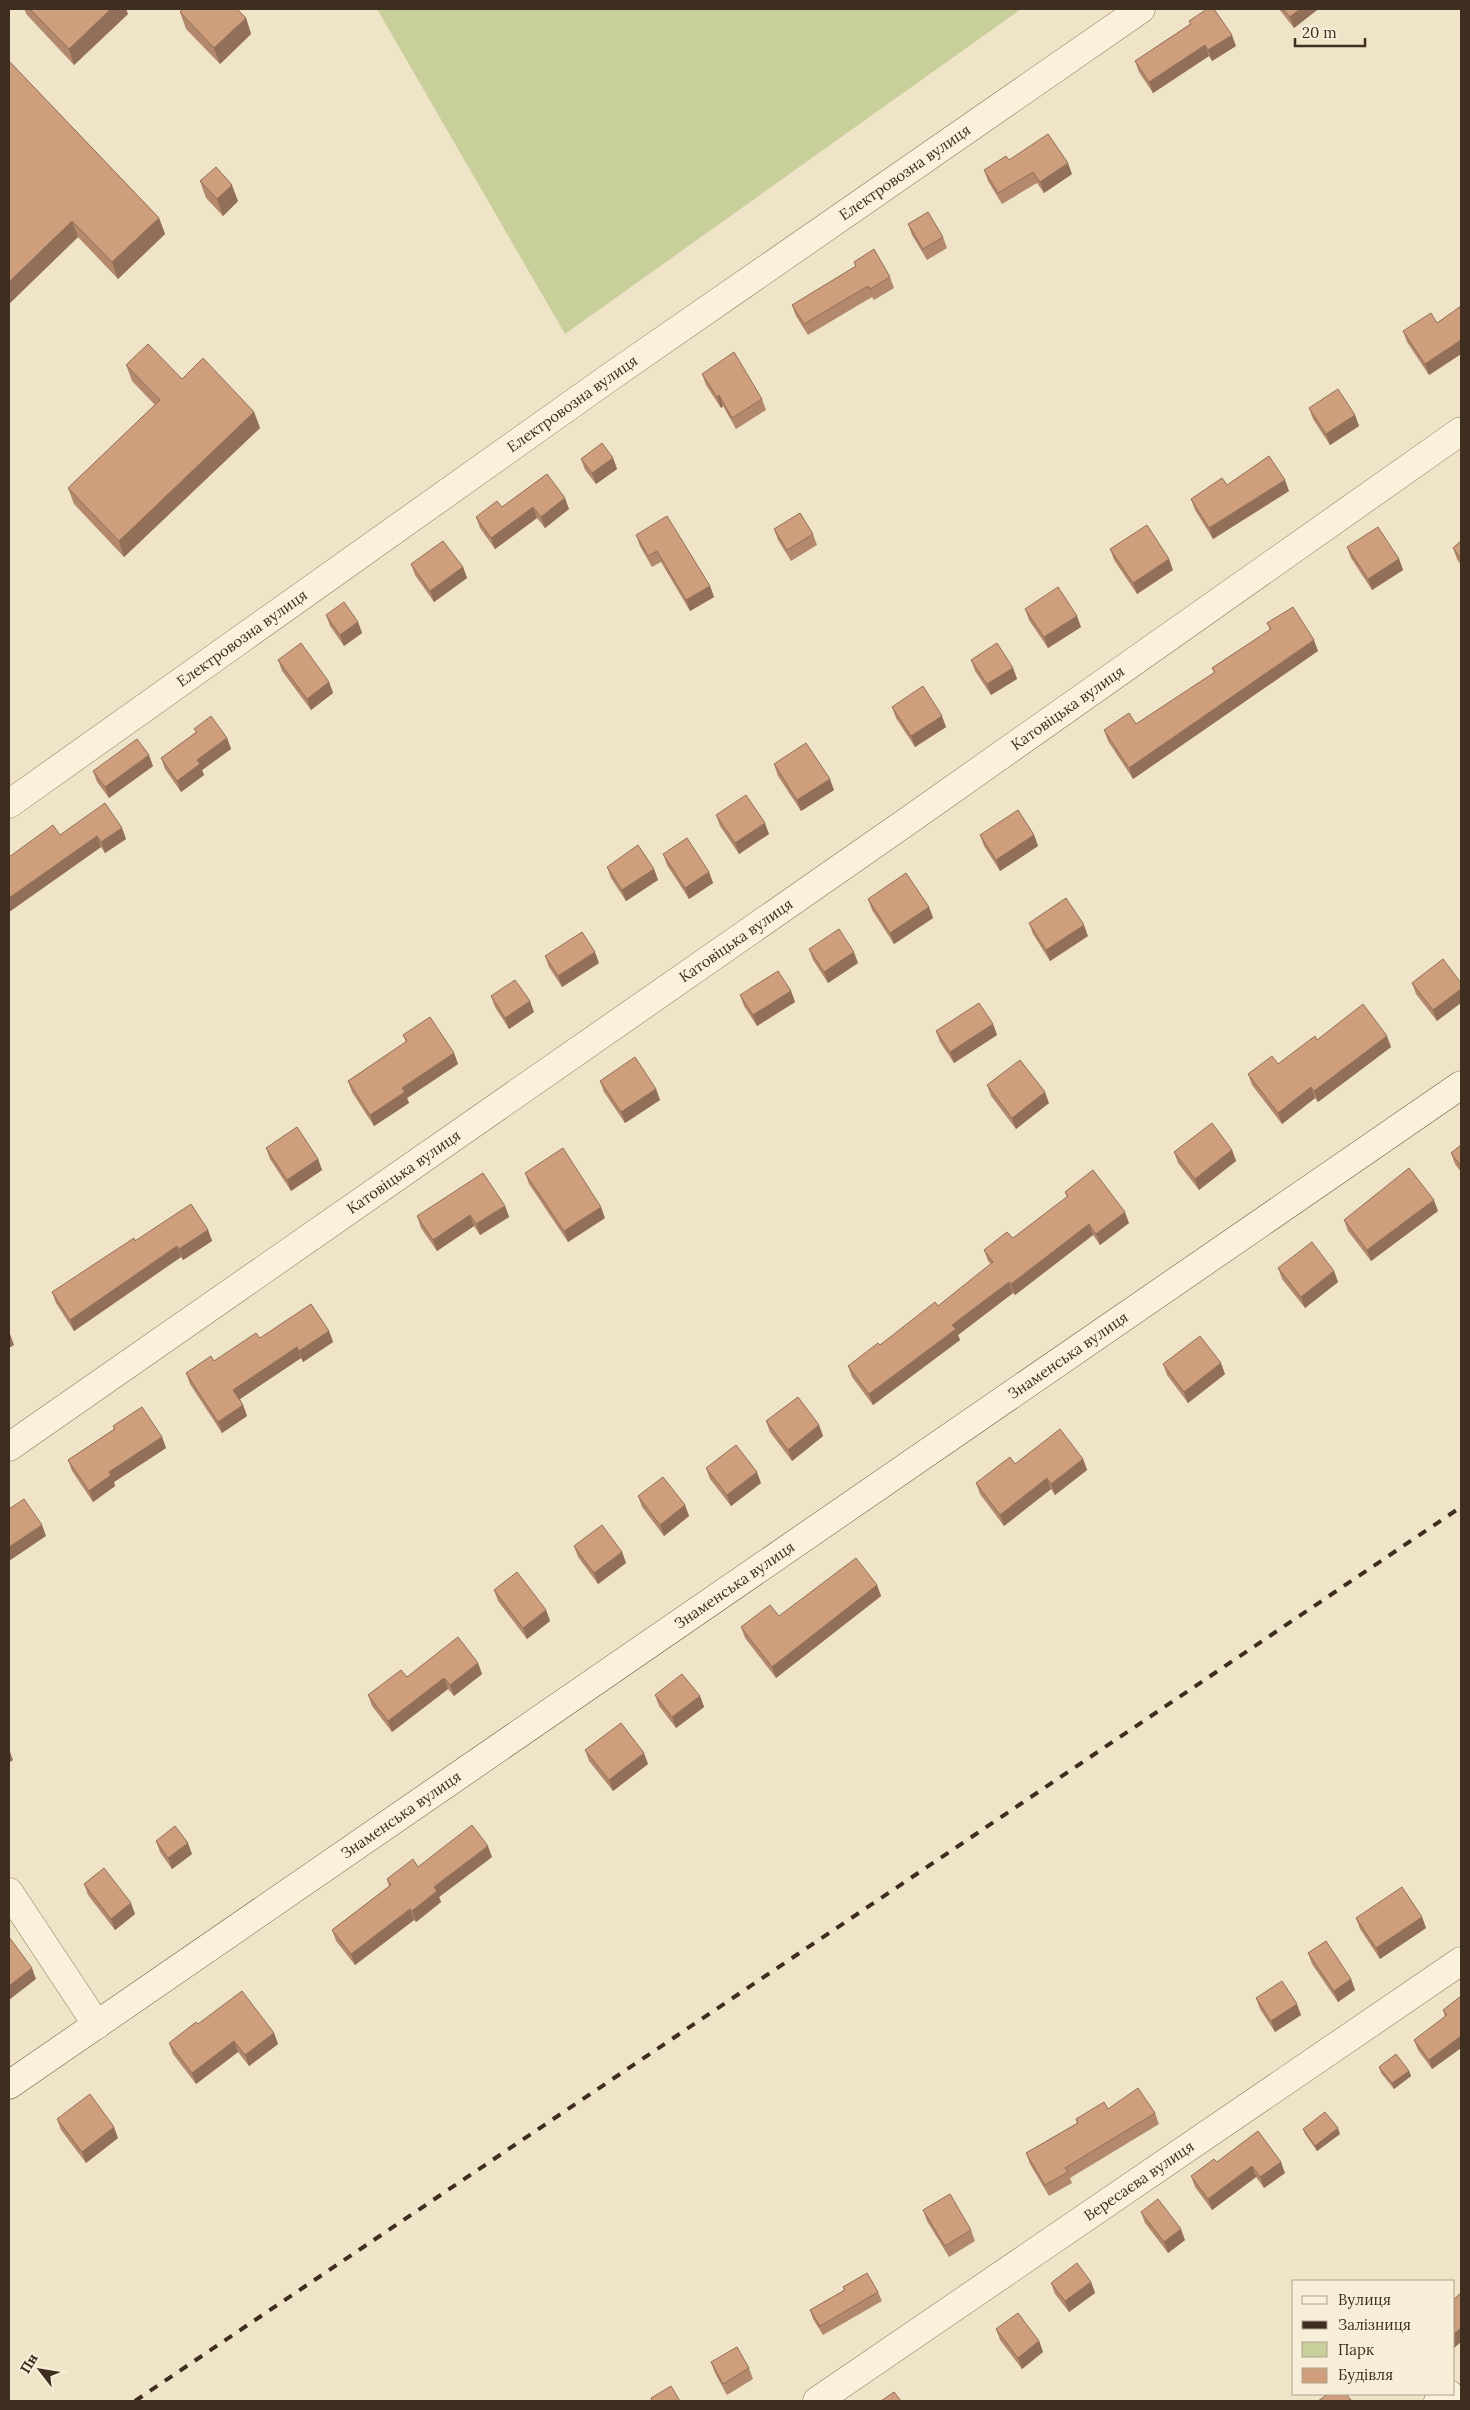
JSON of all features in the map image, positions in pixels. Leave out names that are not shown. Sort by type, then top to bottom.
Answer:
[{"type":"street","name":"Електровозна вулиця","points":[[9,804],[610,377],[1141,9]]},
{"type":"street","name":"Катовіцька вулиця","points":[[9,1446],[893,830],[1461,431]]},
{"type":"street","name":"Знаменська вулиця","points":[[9,2086],[1461,1085]]},
{"type":"street","points":[[9,1892],[97,2024]]},
{"type":"street","name":"Вересаєва вулиця","points":[[817,2401],[1461,1961]]},
{"type":"green space","points":[[377,9],[1021,9],[565,334]]},
{"type":"building","points":[[30,9],[111,9],[69,49]]},
{"type":"building","points":[[183,9],[237,9],[246,18],[214,48],[180,12]]},
{"type":"building","points":[[1207,9],[1214,9],[1232,35],[1208,50],[1205,45],[1149,82],[1135,61],[1191,24],[1189,21]]},
{"type":"building","points":[[1283,9],[1300,9],[1290,17]]},
{"type":"building","points":[[9,61],[159,218],[112,262],[72,221],[9,282]]},
{"type":"building","points":[[1048,134],[1068,163],[1040,182],[1033,172],[998,193],[984,170],[1006,156],[1009,160]]},
{"type":"building","points":[[216,167],[232,185],[217,199],[200,181]]},
{"type":"building","points":[[928,212],[943,237],[923,249],[908,224]]},
{"type":"building","points":[[874,249],[890,277],[870,289],[868,286],[804,324],[792,305],[856,266],[854,262]]},
{"type":"building","points":[[1461,306],[1461,340],[1425,364],[1403,331],[1431,313],[1437,323]]},
{"type":"building","points":[[148,344],[182,379],[203,358],[254,412],[119,541],[68,488],[160,400],[126,365]]},
{"type":"building","points":[[734,352],[762,399],[732,418],[719,395],[717,397],[702,374]]},
{"type":"building","points":[[1338,389],[1355,415],[1326,434],[1309,408]]},
{"type":"building","points":[[602,443],[613,458],[592,473],[581,459]]},
{"type":"building","points":[[1269,456],[1285,480],[1209,528],[1191,499],[1222,478],[1227,485]]},
{"type":"building","points":[[547,474],[565,498],[541,517],[533,507],[491,538],[476,517],[497,501],[502,507]]},
{"type":"building","points":[[800,513],[813,534],[787,550],[774,529]]},
{"type":"building","points":[[667,516],[710,586],[686,600],[657,551],[648,556],[636,535]]},
{"type":"building","points":[[1147,525],[1169,559],[1133,583],[1110,549]]},
{"type":"building","points":[[1378,527],[1399,559],[1368,579],[1347,547]]},
{"type":"building","points":[[443,541],[463,567],[430,591],[411,564]]},
{"type":"building","points":[[1461,541],[1461,559],[1453,548]]},
{"type":"building","points":[[1058,587],[1077,616],[1044,637],[1025,609]]},
{"type":"building","points":[[344,602],[358,622],[340,635],[326,615]]},
{"type":"building","points":[[1293,607],[1314,640],[1129,768],[1104,730],[1129,713],[1136,724],[1215,672],[1212,668],[1271,629],[1267,623]]},
{"type":"building","points":[[301,643],[329,682],[307,699],[278,660]]},
{"type":"building","points":[[997,643],[1013,668],[987,684],[971,660]]},
{"type":"building","points":[[923,686],[942,716],[911,736],[892,707]]},
{"type":"building","points":[[211,716],[227,738],[197,760],[200,764],[177,781],[161,758],[197,732],[194,729]]},
{"type":"building","points":[[137,739],[149,755],[105,787],[93,771]]},
{"type":"building","points":[[806,743],[830,779],[797,800],[774,764]]},
{"type":"building","points":[[746,795],[765,823],[735,843],[716,815]]},
{"type":"building","points":[[105,803],[122,828],[101,842],[97,836],[9,898],[9,857],[53,825],[60,835]]},
{"type":"building","points":[[1018,810],[1034,835],[996,860],[980,835]]},
{"type":"building","points":[[687,838],[709,872],[685,888],[663,854]]},
{"type":"building","points":[[638,845],[654,869],[622,890],[607,867]]},
{"type":"building","points":[[906,873],[929,907],[890,933],[868,899]]},
{"type":"building","points":[[1066,898],[1084,925],[1046,950],[1029,923]]},
{"type":"building","points":[[839,929],[854,952],[824,972],[809,949]]},
{"type":"building","points":[[582,932],[595,952],[558,976],[545,956]]},
{"type":"building","points":[[1443,959],[1461,983],[1461,989],[1433,1010],[1412,983]]},
{"type":"building","points":[[778,971],[791,991],[753,1015],[740,995]]},
{"type":"building","points":[[515,980],[530,1001],[505,1018],[491,996]]},
{"type":"building","points":[[979,1003],[993,1024],[950,1052],[936,1031]]},
{"type":"building","points":[[1363,1004],[1387,1036],[1314,1091],[1311,1087],[1278,1113],[1248,1074],[1272,1056],[1278,1064],[1315,1036],[1317,1040]]},
{"type":"building","points":[[430,1017],[454,1053],[402,1088],[405,1092],[370,1115],[348,1081],[407,1041],[403,1035]]},
{"type":"building","points":[[635,1057],[656,1089],[621,1112],[600,1081]]},
{"type":"building","points":[[1020,1060],[1045,1092],[1012,1118],[987,1085]]},
{"type":"building","points":[[1212,1123],[1232,1150],[1195,1179],[1174,1152]]},
{"type":"building","points":[[297,1127],[318,1159],[287,1180],[266,1148]]},
{"type":"building","points":[[1461,1145],[1461,1166],[1451,1153]]},
{"type":"building","points":[[563,1148],[601,1207],[564,1231],[525,1173]]},
{"type":"building","points":[[1409,1168],[1434,1200],[1367,1250],[1344,1220]]},
{"type":"building","points":[[1093,1170],[1125,1212],[1096,1234],[1089,1224],[1011,1284],[1009,1282],[952,1325],[956,1329],[869,1394],[848,1366],[878,1343],[880,1345],[935,1302],[938,1306],[993,1262],[984,1250],[1007,1232],[1013,1238],[1068,1196],[1065,1192]]},
{"type":"building","points":[[483,1173],[505,1206],[476,1224],[470,1215],[433,1240],[417,1216]]},
{"type":"building","points":[[191,1204],[208,1230],[179,1249],[177,1246],[70,1320],[52,1292],[134,1238],[135,1241]]},
{"type":"building","points":[[1312,1242],[1334,1271],[1301,1297],[1278,1268]]},
{"type":"building","points":[[311,1304],[329,1331],[299,1351],[297,1347],[233,1390],[243,1405],[218,1422],[186,1373],[211,1356],[214,1361],[256,1333],[260,1338]]},
{"type":"building","points":[[1200,1336],[1221,1363],[1184,1392],[1163,1364]]},
{"type":"building","points":[[798,1397],[819,1425],[788,1450],[766,1421]]},
{"type":"building","points":[[142,1407],[162,1437],[109,1472],[111,1475],[89,1491],[68,1460],[115,1429],[113,1426]]},
{"type":"building","points":[[1060,1429],[1083,1459],[1051,1484],[1047,1478],[1000,1515],[976,1483],[1010,1457],[1015,1464]]},
{"type":"building","points":[[736,1445],[757,1472],[727,1495],[706,1468]]},
{"type":"building","points":[[663,1477],[685,1505],[660,1525],[638,1496]]},
{"type":"building","points":[[24,1499],[42,1525],[9,1547],[9,1509]]},
{"type":"building","points":[[602,1525],[622,1552],[594,1573],[574,1546]]},
{"type":"building","points":[[856,1558],[877,1585],[772,1667],[741,1627],[770,1605],[779,1616]]},
{"type":"building","points":[[517,1572],[546,1610],[523,1628],[494,1590]]},
{"type":"building","points":[[458,1637],[478,1663],[450,1685],[444,1678],[388,1721],[368,1695],[401,1670],[407,1677]]},
{"type":"building","points":[[682,1674],[700,1696],[672,1717],[655,1695]]},
{"type":"building","points":[[621,1723],[644,1753],[609,1780],[585,1750]]},
{"type":"building","points":[[472,1825],[488,1846],[434,1887],[437,1891],[412,1911],[410,1909],[351,1954],[332,1930],[391,1885],[387,1879],[413,1859],[418,1867]]},
{"type":"building","points":[[175,1826],[188,1843],[168,1858],[156,1841]]},
{"type":"building","points":[[104,1868],[131,1903],[111,1919],[84,1884]]},
{"type":"building","points":[[1402,1887],[1422,1917],[1376,1948],[1356,1918]]},
{"type":"building","points":[[9,1937],[32,1968],[9,1986]]},
{"type":"building","points":[[1326,1941],[1351,1979],[1334,1991],[1308,1953]]},
{"type":"building","points":[[1282,1981],[1297,2004],[1271,2021],[1256,1998]]},
{"type":"building","points":[[242,1991],[274,2033],[245,2055],[234,2041],[192,2073],[169,2043]]},
{"type":"building","points":[[1461,1996],[1461,2036],[1429,2060],[1414,2040],[1447,2015],[1443,2010]]},
{"type":"building","points":[[1396,2054],[1409,2071],[1392,2083],[1379,2067]]},
{"type":"building","points":[[1138,2088],[1155,2113],[1065,2168],[1068,2172],[1045,2185],[1026,2153],[1078,2123],[1076,2119],[1104,2102],[1108,2109]]},
{"type":"building","points":[[90,2094],[114,2127],[82,2152],[57,2119]]},
{"type":"building","points":[[1325,2112],[1338,2128],[1315,2146],[1303,2129]]},
{"type":"building","points":[[1258,2131],[1281,2162],[1260,2177],[1252,2166],[1208,2199],[1191,2176],[1214,2159],[1217,2162]]},
{"type":"building","points":[[950,2194],[971,2230],[945,2246],[923,2210]]},
{"type":"building","points":[[1158,2199],[1181,2229],[1164,2242],[1141,2212]]},
{"type":"building","points":[[1077,2263],[1091,2282],[1065,2301],[1051,2283]]},
{"type":"building","points":[[867,2273],[878,2292],[820,2326],[810,2310],[845,2290],[843,2287]]},
{"type":"building","points":[[1461,2293],[1461,2328],[1455,2333],[1455,2298]]},
{"type":"building","points":[[1018,2313],[1039,2341],[1018,2358],[996,2329]]},
{"type":"building","points":[[737,2347],[749,2368],[723,2384],[711,2362]]},
{"type":"building","points":[[671,2386],[680,2401],[652,2401],[651,2398]]},
{"type":"building","points":[[894,2392],[901,2401],[881,2401]]},
{"type":"building","points":[[1327,2395],[1347,2395],[1352,2401],[1318,2401]]},
{"type":"railway","points":[[135,2401],[1461,1507]]}]
